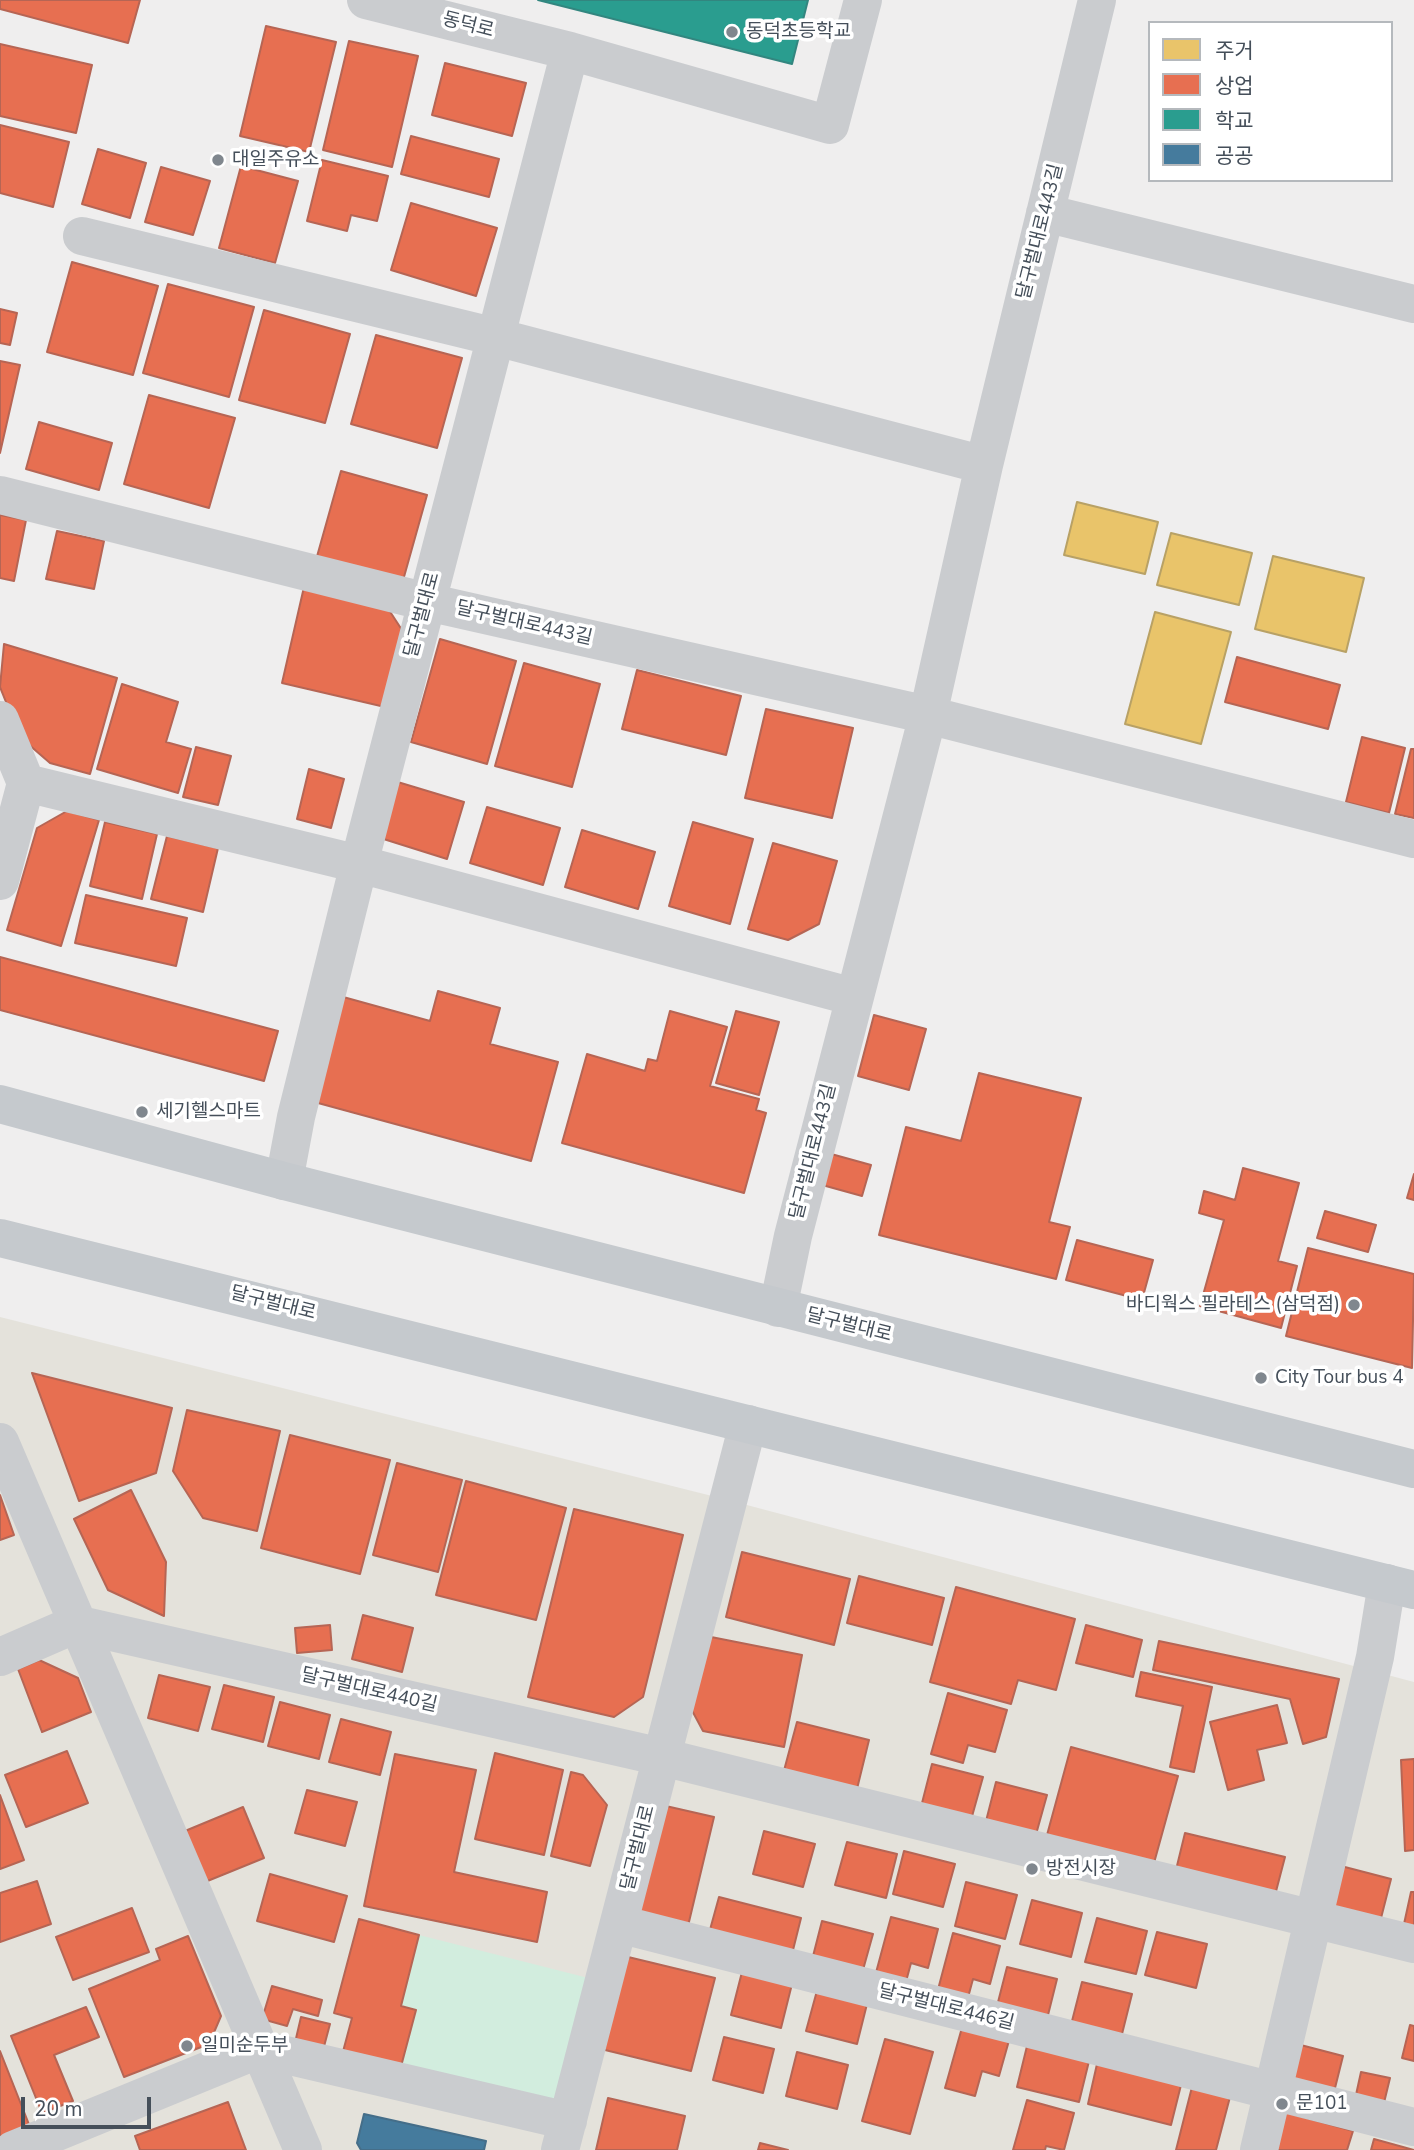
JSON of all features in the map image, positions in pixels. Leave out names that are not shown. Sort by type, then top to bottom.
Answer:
[{"type":"main road","name":"달구벌대로","points":[[0,1104],[285,1181],[1414,1469]]},
{"type":"main road","name":"달구벌대로","points":[[0,1238],[1401,1587]]},
{"type":"street","name":"동덕로","points":[[366,0],[570,51],[830,125],[863,0]]},
{"type":"street","name":"달구벌대로443길","points":[[778,1308],[793,1236],[928,715],[984,465],[1097,0]]},
{"type":"street","name":"달구벌대로","points":[[285,1181],[296,1117],[359,864],[570,51]]},
{"type":"street","points":[[1045,213],[1414,304]]},
{"type":"street","points":[[82,236],[496,337],[984,465]]},
{"type":"street","name":"달구벌대로443길","points":[[0,495],[427,602],[928,715]]},
{"type":"street","points":[[928,715],[1414,839]]},
{"type":"street","points":[[0,720],[26,783],[0,881]]},
{"type":"street","points":[[26,783],[359,864],[854,997]]},
{"type":"street","name":"달구벌대로","points":[[564,2136],[748,1424]]},
{"type":"street","points":[[0,1442],[303,2150]]},
{"type":"street","points":[[1259,2150],[1375,1657],[1401,1587]]},
{"type":"street","points":[[0,1657],[76,1624]]},
{"type":"street","name":"달구벌대로440길","points":[[76,1624],[662,1757]]},
{"type":"street","points":[[662,1757],[1414,1944]]},
{"type":"street","name":"달구벌대로446길","points":[[619,1924],[1414,2127]]},
{"type":"street","points":[[13,2150],[260,2049],[564,2136]]},
{"type":"shaded area","points":[[0,1317],[728,1500],[1414,1682],[1414,2150],[0,2150]]},
{"type":"green space","points":[[419,1935],[604,1982],[568,2121],[398,2081],[416,2011],[401,2006]]},
{"type":"building: 주거","points":[[1077,502],[1158,522],[1145,574],[1064,555]]},
{"type":"building: 주거","points":[[1171,533],[1252,553],[1239,605],[1157,585]]},
{"type":"building: 주거","points":[[1273,556],[1364,578],[1346,652],[1255,629]]},
{"type":"building: 주거","points":[[1155,612],[1231,632],[1201,744],[1125,724]]},
{"type":"building: 상업","points":[[0,0],[140,0],[128,43],[0,9]]},
{"type":"building: 상업","points":[[266,26],[336,42],[309,152],[240,136]]},
{"type":"building: 상업","points":[[349,41],[418,56],[392,167],[323,150]]},
{"type":"building: 상업","points":[[0,44],[92,65],[76,133],[0,116]]},
{"type":"building: 상업","points":[[445,63],[526,83],[512,136],[432,115]]},
{"type":"building: 상업","points":[[0,125],[69,142],[53,207],[0,193]]},
{"type":"building: 상업","points":[[411,136],[499,159],[489,197],[401,174]]},
{"type":"building: 상업","points":[[98,149],[146,163],[130,218],[82,204]]},
{"type":"building: 상업","points":[[322,160],[388,176],[377,221],[351,215],[347,231],[307,221]]},
{"type":"building: 상업","points":[[241,166],[298,181],[275,263],[219,248]]},
{"type":"building: 상업","points":[[161,167],[210,181],[193,235],[145,222]]},
{"type":"building: 상업","points":[[411,203],[497,228],[476,296],[391,270]]},
{"type":"building: 상업","points":[[72,262],[158,286],[133,375],[47,352]]},
{"type":"building: 상업","points":[[168,284],[254,307],[229,397],[143,373]]},
{"type":"building: 상업","points":[[0,309],[17,313],[10,345],[0,343]]},
{"type":"building: 상업","points":[[264,310],[350,334],[325,423],[239,400]]},
{"type":"building: 상업","points":[[376,335],[462,358],[437,448],[351,424]]},
{"type":"building: 상업","points":[[0,361],[20,365],[0,453]]},
{"type":"building: 상업","points":[[149,395],[235,418],[209,508],[124,484]]},
{"type":"building: 상업","points":[[39,422],[112,443],[99,490],[26,469]]},
{"type":"building: 상업","points":[[341,471],[427,495],[402,584],[316,560]]},
{"type":"building: 상업","points":[[0,515],[26,520],[14,581],[0,578]]},
{"type":"building: 상업","points":[[57,531],[104,541],[94,589],[46,579]]},
{"type":"building: 상업","points":[[304,587],[387,607],[402,630],[385,707],[282,683]]},
{"type":"building: 상업","points":[[440,639],[516,661],[487,764],[411,742]]},
{"type":"building: 상업","points":[[4,644],[117,678],[90,774],[50,763],[20,737],[0,687]]},
{"type":"building: 상업","points":[[1237,657],[1340,685],[1328,729],[1225,702]]},
{"type":"building: 상업","points":[[524,663],[600,684],[572,787],[495,766]]},
{"type":"building: 상업","points":[[637,670],[741,696],[726,755],[622,729]]},
{"type":"building: 상업","points":[[122,684],[178,702],[166,742],[191,749],[178,793],[97,769]]},
{"type":"building: 상업","points":[[766,709],[853,728],[832,818],[745,798]]},
{"type":"building: 상업","points":[[1362,737],[1405,748],[1389,813],[1346,802]]},
{"type":"building: 상업","points":[[196,747],[231,756],[218,805],[183,797]]},
{"type":"building: 상업","points":[[1411,749],[1414,749],[1414,818],[1395,814]]},
{"type":"building: 상업","points":[[309,769],[344,779],[331,828],[297,819]]},
{"type":"building: 상업","points":[[391,780],[464,802],[447,859],[374,836]]},
{"type":"building: 상업","points":[[487,807],[560,828],[543,885],[470,863]]},
{"type":"building: 상업","points":[[67,811],[99,820],[61,946],[7,930],[37,828]]},
{"type":"building: 상업","points":[[105,822],[157,834],[142,899],[90,886]]},
{"type":"building: 상업","points":[[693,822],[753,839],[730,924],[669,906]]},
{"type":"building: 상업","points":[[582,830],[655,852],[638,909],[565,887]]},
{"type":"building: 상업","points":[[167,836],[218,848],[203,912],[151,899]]},
{"type":"building: 상업","points":[[773,843],[837,861],[819,924],[788,940],[748,929]]},
{"type":"building: 상업","points":[[86,895],[187,918],[176,966],[75,943]]},
{"type":"building: 상업","points":[[0,957],[278,1031],[264,1081],[0,1010]]},
{"type":"building: 상업","points":[[438,991],[500,1008],[490,1044],[558,1062],[531,1161],[307,1100],[336,995],[430,1021]]},
{"type":"building: 상업","points":[[670,1011],[727,1027],[710,1086],[759,1099],[756,1110],[766,1113],[744,1193],[562,1143],[587,1054],[645,1071],[648,1059],[657,1061]]},
{"type":"building: 상업","points":[[736,1011],[779,1022],[759,1095],[716,1083]]},
{"type":"building: 상업","points":[[874,1015],[926,1029],[909,1090],[858,1076]]},
{"type":"building: 상업","points":[[979,1073],[1081,1098],[1049,1222],[1070,1227],[1056,1279],[879,1235],[906,1127],[961,1141]]},
{"type":"building: 상업","points":[[824,1152],[871,1165],[862,1196],[815,1183]]},
{"type":"building: 상업","points":[[1243,1168],[1299,1183],[1278,1261],[1297,1266],[1281,1328],[1200,1306],[1224,1220],[1199,1213],[1204,1191],[1235,1200]]},
{"type":"building: 상업","points":[[1414,1174],[1414,1200],[1407,1198]]},
{"type":"building: 상업","points":[[1325,1211],[1376,1225],[1368,1252],[1317,1238]]},
{"type":"building: 상업","points":[[1077,1240],[1153,1260],[1142,1300],[1066,1280]]},
{"type":"building: 상업","name":"바디웍스 필라테스 (삼덕점)","points":[[1308,1248],[1414,1274],[1412,1368],[1286,1336]]},
{"type":"building: 상업","points":[[32,1373],[172,1408],[156,1473],[79,1501]]},
{"type":"building: 상업","points":[[187,1410],[280,1431],[257,1531],[203,1518],[173,1471]]},
{"type":"building: 상업","points":[[290,1435],[390,1460],[360,1574],[261,1548]]},
{"type":"building: 상업","points":[[397,1463],[462,1480],[438,1572],[373,1555]]},
{"type":"building: 상업","points":[[466,1481],[566,1508],[536,1620],[436,1595]]},
{"type":"building: 상업","points":[[131,1490],[166,1562],[164,1616],[108,1590],[74,1519]]},
{"type":"building: 상업","points":[[0,1495],[14,1535],[0,1540]]},
{"type":"building: 상업","points":[[574,1509],[683,1535],[643,1697],[614,1717],[528,1697]]},
{"type":"building: 상업","points":[[742,1552],[850,1579],[834,1645],[726,1617]]},
{"type":"building: 상업","points":[[859,1576],[944,1598],[932,1645],[847,1623]]},
{"type":"building: 상업","points":[[956,1587],[1075,1619],[1056,1690],[1018,1680],[1011,1704],[930,1682]]},
{"type":"building: 상업","points":[[363,1615],[413,1628],[402,1672],[352,1659]]},
{"type":"building: 상업","points":[[330,1625],[332,1650],[297,1653],[295,1628]]},
{"type":"building: 상업","points":[[1086,1625],[1142,1640],[1133,1677],[1076,1663]]},
{"type":"building: 상업","points":[[701,1635],[802,1655],[784,1747],[703,1731],[688,1703]]},
{"type":"building: 상업","points":[[1159,1641],[1339,1679],[1326,1737],[1303,1744],[1290,1699],[1153,1670]]},
{"type":"building: 상업","points":[[39,1660],[78,1678],[91,1712],[42,1732],[18,1669]]},
{"type":"building: 상업","points":[[1141,1672],[1212,1687],[1194,1772],[1170,1767],[1183,1706],[1136,1696]]},
{"type":"building: 상업","points":[[159,1675],[210,1687],[198,1731],[148,1718]]},
{"type":"building: 상업","points":[[224,1685],[274,1697],[263,1742],[212,1729]]},
{"type":"building: 상업","points":[[948,1693],[1007,1710],[995,1752],[968,1745],[963,1763],[931,1754]]},
{"type":"building: 상업","points":[[280,1702],[330,1715],[319,1759],[268,1746]]},
{"type":"building: 상업","points":[[1277,1705],[1287,1743],[1257,1750],[1264,1780],[1228,1790],[1210,1722]]},
{"type":"building: 상업","points":[[341,1719],[391,1732],[380,1775],[329,1762]]},
{"type":"building: 상업","points":[[797,1722],[869,1740],[855,1797],[782,1778]]},
{"type":"building: 상업","points":[[1071,1747],[1178,1776],[1154,1863],[1047,1835]]},
{"type":"building: 상업","points":[[67,1751],[88,1803],[26,1827],[5,1775]]},
{"type":"building: 상업","points":[[495,1753],[563,1770],[544,1855],[475,1839]]},
{"type":"building: 상업","points":[[395,1754],[476,1770],[454,1872],[547,1892],[537,1942],[364,1906]]},
{"type":"building: 상업","points":[[1414,1759],[1414,1850],[1405,1851],[1401,1760]]},
{"type":"building: 상업","points":[[932,1764],[983,1777],[971,1820],[921,1807]]},
{"type":"building: 상업","points":[[571,1772],[583,1775],[607,1805],[590,1866],[551,1856]]},
{"type":"building: 상업","points":[[996,1782],[1047,1795],[1035,1838],[985,1825]]},
{"type":"building: 상업","points":[[307,1790],[357,1802],[345,1846],[295,1833]]},
{"type":"building: 상업","points":[[0,1795],[24,1860],[0,1869]]},
{"type":"building: 상업","points":[[657,1804],[714,1817],[688,1926],[631,1913]]},
{"type":"building: 상업","points":[[243,1807],[264,1858],[205,1882],[185,1831]]},
{"type":"building: 상업","points":[[764,1831],[815,1844],[803,1887],[753,1874]]},
{"type":"building: 상업","points":[[1185,1833],[1285,1857],[1274,1899],[1175,1874]]},
{"type":"building: 상업","points":[[847,1842],[897,1854],[886,1898],[835,1885]]},
{"type":"building: 상업","points":[[904,1851],[955,1864],[943,1907],[893,1894]]},
{"type":"building: 상업","points":[[1341,1866],[1391,1879],[1380,1922],[1330,1909]]},
{"type":"building: 상업","points":[[270,1874],[347,1896],[334,1942],[257,1921]]},
{"type":"building: 상업","points":[[37,1881],[51,1924],[0,1942],[0,1893]]},
{"type":"building: 상업","points":[[966,1882],[1017,1895],[1005,1939],[955,1926]]},
{"type":"building: 상업","points":[[1411,1892],[1414,1892],[1414,1927],[1404,1924]]},
{"type":"building: 상업","points":[[719,1897],[801,1918],[791,1958],[708,1937]]},
{"type":"building: 상업","points":[[1032,1900],[1082,1913],[1071,1957],[1020,1944]]},
{"type":"building: 상업","points":[[132,1908],[149,1952],[73,1980],[56,1937]]},
{"type":"building: 상업","points":[[891,1917],[938,1929],[928,1968],[911,1963],[904,1989],[874,1980]]},
{"type":"building: 상업","points":[[1097,1918],[1147,1931],[1136,1974],[1085,1962]]},
{"type":"building: 상업","points":[[359,1919],[419,1935],[401,2006],[416,2010],[399,2074],[341,2059],[352,2018],[334,2013]]},
{"type":"building: 상업","points":[[822,1921],[873,1934],[861,1977],[811,1964]]},
{"type":"building: 상업","points":[[1157,1932],[1207,1944],[1196,1988],[1145,1975]]},
{"type":"building: 상업","points":[[953,1933],[1000,1946],[990,1984],[973,1979],[966,2005],[936,1997]]},
{"type":"building: 상업","points":[[188,1936],[221,2016],[209,2044],[124,2077],[89,1989],[160,1960],[156,1949]]},
{"type":"building: 상업","points":[[624,1956],[715,1978],[691,2071],[601,2049]]},
{"type":"building: 상업","points":[[1007,1967],[1057,1979],[1046,2023],[996,2010]]},
{"type":"building: 상업","points":[[742,1972],[792,1984],[781,2028],[731,2015]]},
{"type":"building: 상업","points":[[1082,1982],[1132,1994],[1121,2038],[1071,2025]]},
{"type":"building: 상업","points":[[272,1986],[322,2000],[318,2016],[293,2009],[287,2026],[262,2019]]},
{"type":"building: 상업","points":[[818,1987],[868,2000],[857,2044],[806,2031]]},
{"type":"building: 상업","points":[[86,2007],[99,2037],[54,2055],[73,2101],[42,2113],[11,2036]]},
{"type":"building: 상업","points":[[301,2017],[330,2024],[322,2054],[294,2047]]},
{"type":"building: 상업","points":[[963,2024],[1010,2037],[999,2076],[982,2071],[975,2096],[945,2088]]},
{"type":"building: 상업","points":[[1410,2025],[1414,2026],[1414,2061],[1402,2058]]},
{"type":"building: 상업","points":[[724,2037],[774,2049],[763,2093],[713,2080]]},
{"type":"building: 상업","points":[[885,2039],[933,2052],[910,2134],[862,2121]]},
{"type":"building: 상업","points":[[1028,2042],[1090,2057],[1079,2102],[1017,2087]]},
{"type":"building: 상업","points":[[1293,2043],[1343,2056],[1332,2100],[1282,2087]]},
{"type":"building: 상업","points":[[0,2051],[30,2127],[0,2139]]},
{"type":"building: 상업","points":[[797,2052],[848,2065],[837,2109],[786,2096]]},
{"type":"building: 상업","points":[[1097,2064],[1181,2085],[1171,2125],[1088,2104]]},
{"type":"building: 상업","points":[[1361,2072],[1390,2078],[1382,2111],[1354,2104]]},
{"type":"building: 상업","points":[[1192,2087],[1230,2097],[1216,2150],[1176,2150]]},
{"type":"building: 상업","points":[[608,2098],[685,2116],[677,2150],[596,2150]]},
{"type":"building: 상업","points":[[1027,2100],[1074,2113],[1064,2150],[1046,2146],[1045,2150],[1013,2150]]},
{"type":"building: 상업","points":[[228,2102],[246,2150],[140,2150],[135,2136]]},
{"type":"building: 상업","points":[[1282,2111],[1353,2131],[1347,2150],[1272,2150]]},
{"type":"building: 상업","points":[[1374,2139],[1414,2150],[1371,2150]]},
{"type":"building: 상업","points":[[760,2143],[788,2150],[758,2150]]},
{"type":"building: 학교","name":"동덕초등학교","points":[[538,0],[808,0],[792,64]]},
{"type":"building: 공공","points":[[364,2114],[486,2141],[484,2150],[361,2150],[357,2143]]},
{"type":"place","name":"동덕초등학교","points":[[732,32]]},
{"type":"place","name":"대일주유소","points":[[218,160]]},
{"type":"place","name":"세기헬스마트","points":[[142,1112]]},
{"type":"place","name":"바디웍스 필라테스 (삼덕점)","points":[[1354,1305]]},
{"type":"place","name":"City Tour bus 4","points":[[1261,1378]]},
{"type":"place","name":"방전시장","points":[[1032,1869]]},
{"type":"place","name":"일미순두부","points":[[187,2046]]},
{"type":"place","name":"문101","points":[[1282,2104]]}]
